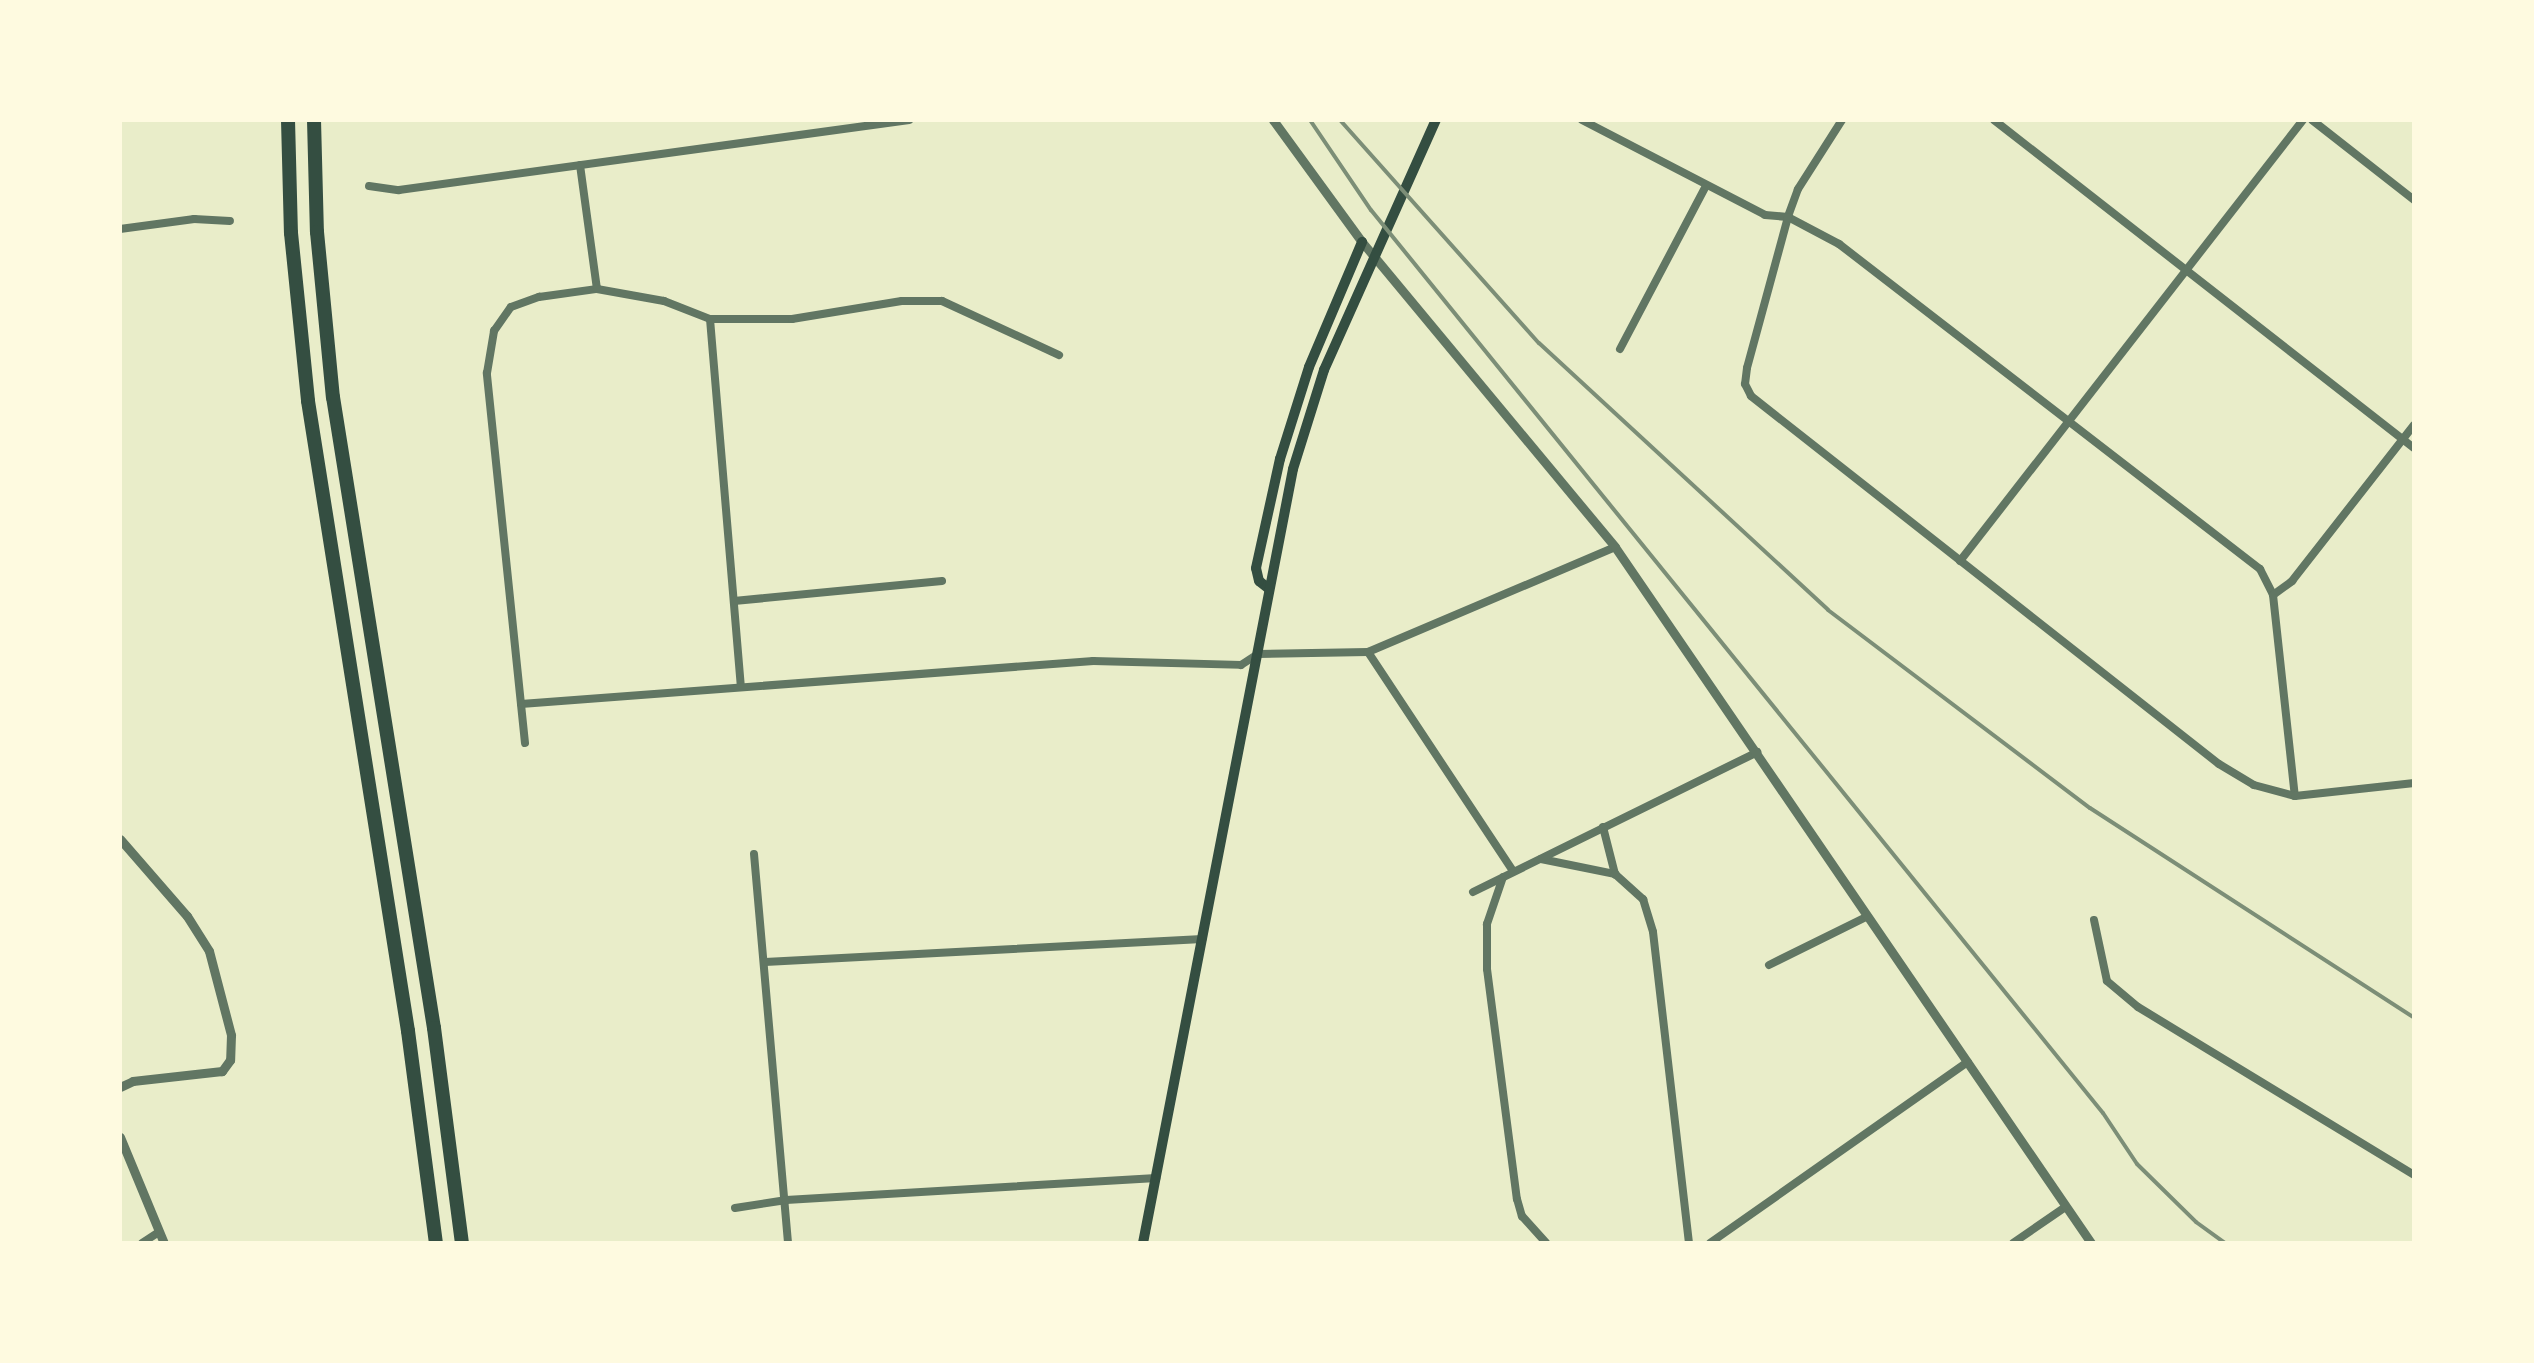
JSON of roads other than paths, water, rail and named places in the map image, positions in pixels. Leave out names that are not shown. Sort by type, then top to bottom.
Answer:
[{"type":"highway","points":[[284,120],[308,401],[403,998],[436,1243]]},
{"type":"highway","points":[[314,120],[319,250],[334,397],[434,1028],[462,1243]]},
{"type":"main road","points":[[1143,1243],[1292,469],[1324,370],[1436,120]]},
{"type":"main road","points":[[1268,588],[1259,581],[1256,568],[1284,445],[1308,367],[1362,242]]},
{"type":"street","points":[[369,186],[399,190],[909,120]]},
{"type":"street","points":[[1273,120],[1362,242],[1615,548],[2090,1243]]},
{"type":"street","points":[[1582,120],[1765,215],[1788,217],[1839,244],[2070,418],[2260,570],[2273,595],[2295,796]]},
{"type":"street","points":[[1842,120],[1798,189],[1788,217],[1747,368],[1746,384],[1751,396],[2220,764],[2254,784],[2295,796],[2414,783]]},
{"type":"street","points":[[1994,120],[2414,448]]},
{"type":"street","points":[[1960,561],[2302,120]]},
{"type":"street","points":[[2312,120],[2414,200]]},
{"type":"street","points":[[580,166],[597,289]]},
{"type":"street","points":[[1620,349],[1706,186]]},
{"type":"street","points":[[120,229],[194,219],[230,221]]},
{"type":"street","points":[[525,743],[487,373],[494,331],[511,307],[540,297],[597,289],[664,301],[710,320],[792,319],[902,301],[942,301],[1059,355]]},
{"type":"street","points":[[710,320],[741,688]]},
{"type":"street","points":[[2273,595],[2292,581],[2414,425]]},
{"type":"street","points":[[521,704],[1092,661],[1241,665],[1258,654],[1368,652],[1615,548]]},
{"type":"street","points":[[734,601],[942,581]]},
{"type":"street","points":[[1368,652],[1514,871]]},
{"type":"street","points":[[1473,892],[1757,752]]},
{"type":"street","points":[[1603,827],[1614,874]]},
{"type":"street","points":[[120,839],[187,916],[209,951],[231,1036],[230,1060],[222,1072],[133,1081],[120,1088]]},
{"type":"street","points":[[754,854],[788,1243]]},
{"type":"street","points":[[1541,858],[1614,874],[1644,899],[1653,932],[1688,1243]]},
{"type":"street","points":[[1503,877],[1487,924],[1487,969],[1517,1199],[1522,1216],[1546,1243]]},
{"type":"street","points":[[1769,965],[1868,916]]},
{"type":"street","points":[[2094,920],[2106,980],[2138,1007],[2414,1175]]},
{"type":"street","points":[[765,962],[1202,939]]},
{"type":"street","points":[[1710,1243],[1968,1062]]},
{"type":"street","points":[[120,1137],[164,1243]]},
{"type":"street","points":[[736,1208],[786,1200],[1156,1178]]},
{"type":"street","points":[[2014,1243],[2064,1208]]},
{"type":"street","points":[[142,1243],[159,1232]]},
{"type":"railway","points":[[1310,120],[1371,210],[2103,1113],[2137,1164],[2196,1222],[2225,1243]]},
{"type":"railway","points":[[1340,120],[1539,343],[1828,610],[2090,808],[2414,1018]]}]
